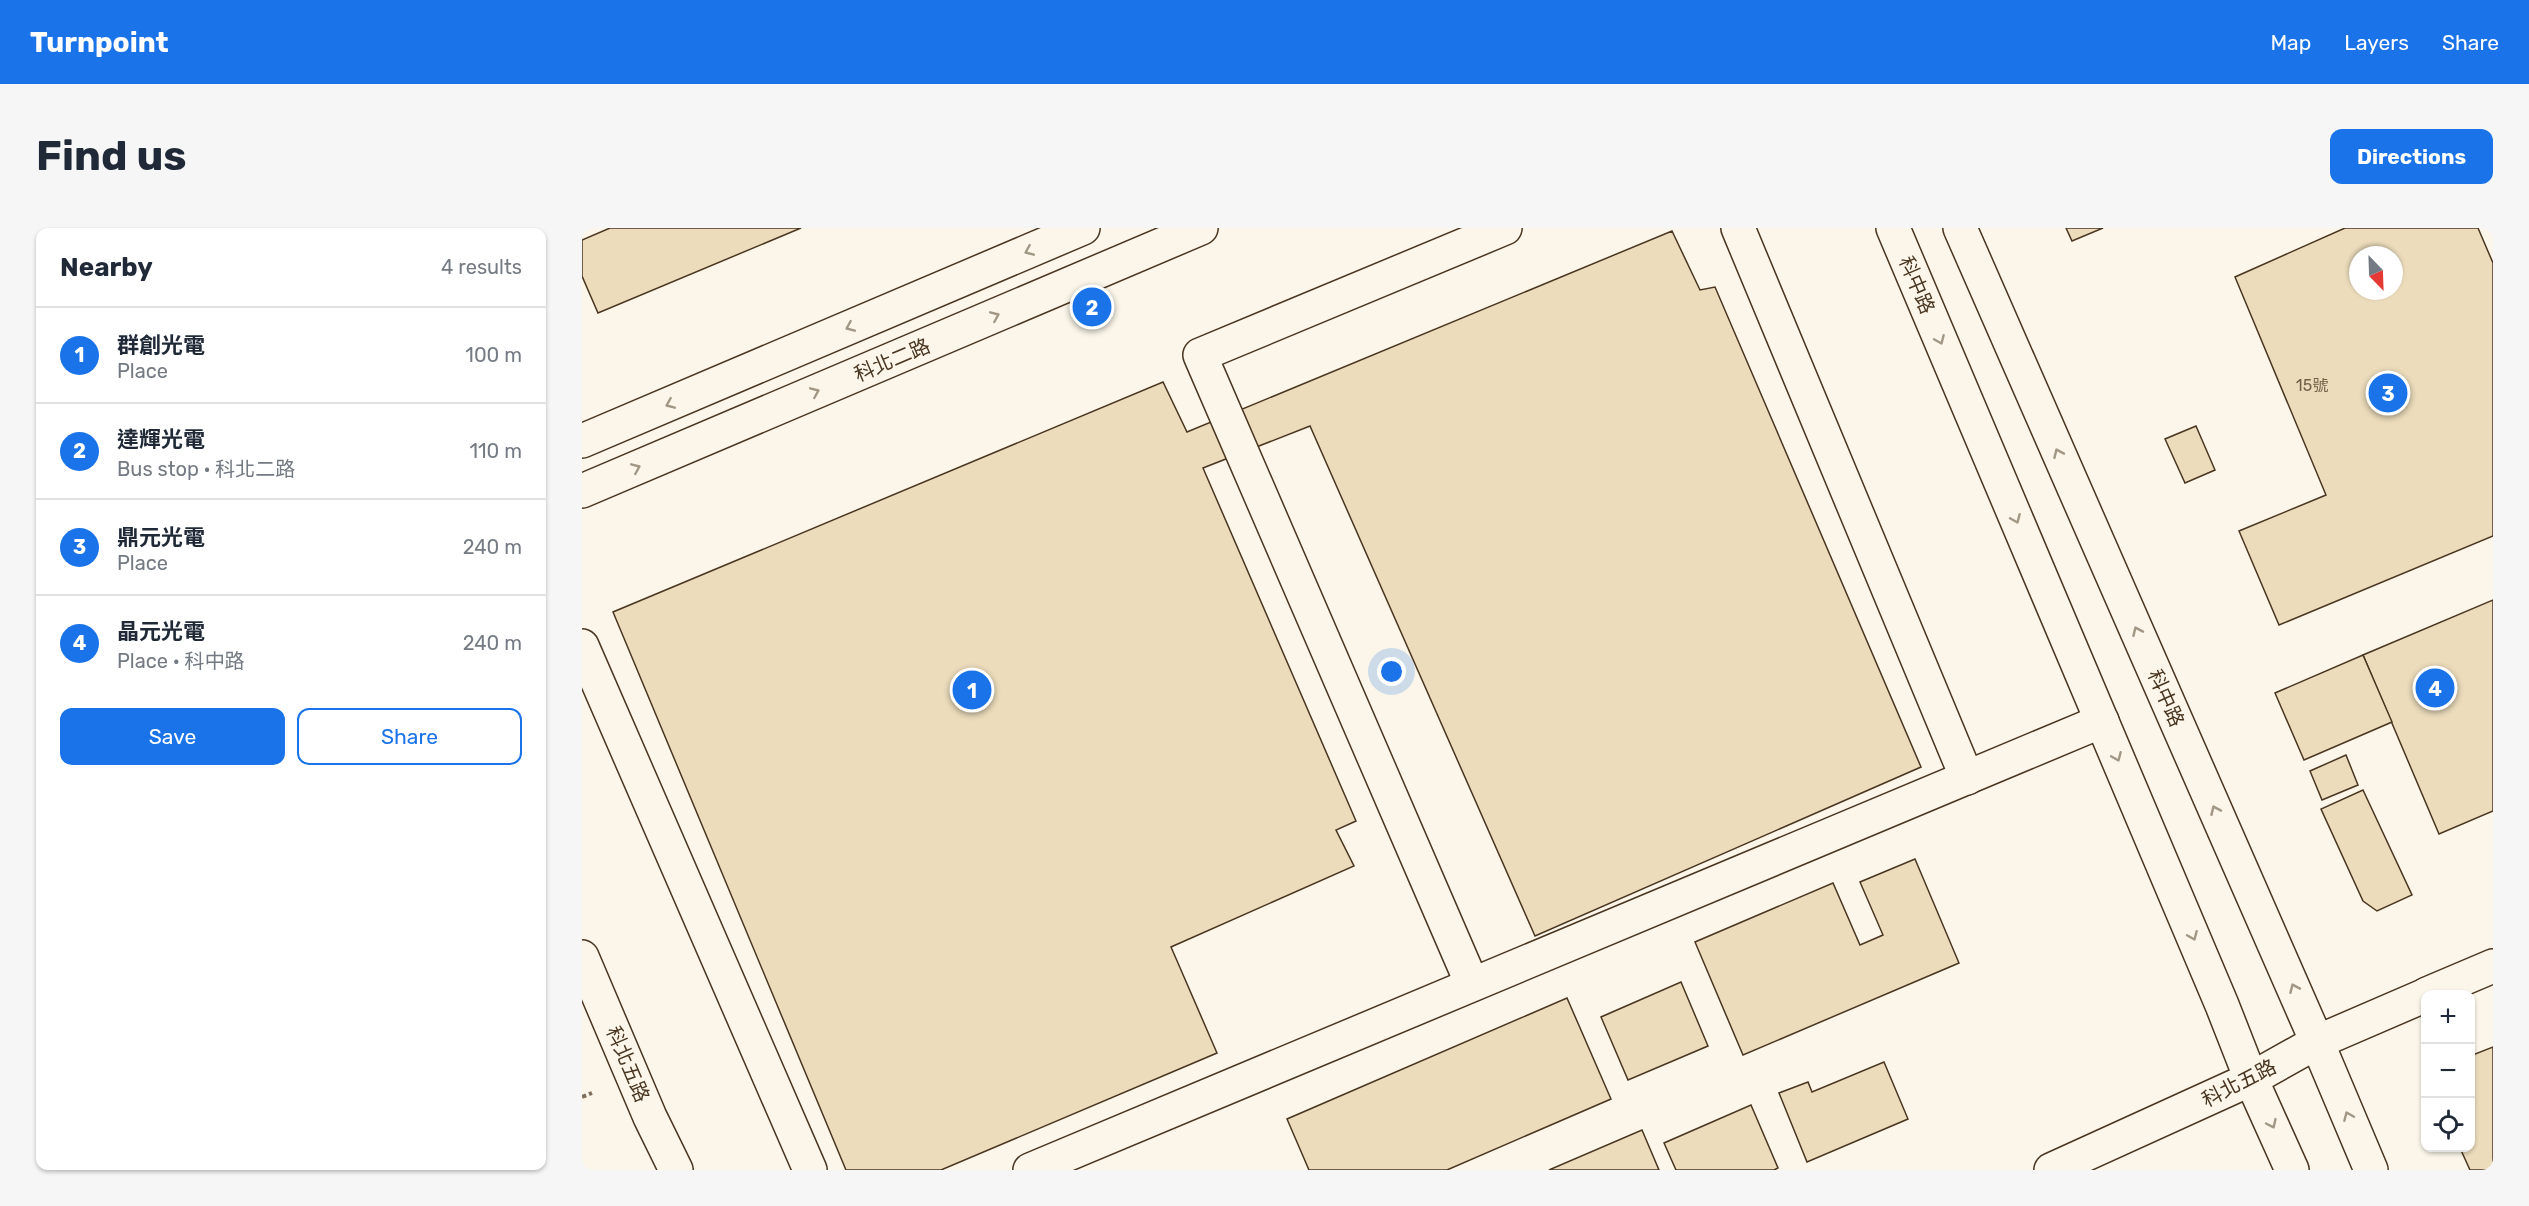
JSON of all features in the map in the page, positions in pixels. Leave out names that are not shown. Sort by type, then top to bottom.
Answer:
[{"type":"street","points":[[582,441],[1083,228]]},
{"type":"street","name":"科北二路","points":[[582,491],[1201,228]]},
{"type":"street","points":[[1472,984],[1200,356],[1505,228]]},
{"type":"street","points":[[1738,228],[1967,778]]},
{"type":"street","name":"科中路","points":[[1893,228],[2251,1079],[2292,1170]]},
{"type":"street","name":"科中路","points":[[1960,228],[2371,1170]]},
{"type":"street","points":[[582,646],[810,1170]]},
{"type":"street","points":[[1030,1170],[2102,721]]},
{"type":"street","name":"科北五路","points":[[582,957],[650,1117],[676,1170]]},
{"type":"street","name":"科北五路","points":[[2438,990],[2493,966]]},
{"type":"street","name":"科北五路","points":[[2051,1170],[2251,1079],[2317,1042],[2421,997]]},
{"type":"path","points":[[582,1097],[592,1093]]},
{"type":"building","points":[[610,228],[801,228],[598,313],[582,276],[582,240]]},
{"type":"building","points":[[2066,228],[2103,228],[2072,241]]},
{"type":"building","points":[[2345,228],[2478,228],[2493,263],[2493,536],[2279,625],[2239,531],[2326,495],[2235,277]]},
{"type":"building","points":[[1672,231],[1700,290],[1715,287],[1921,767],[1535,936],[1310,426],[1203,468],[1356,821],[1336,830],[1354,866],[1171,947],[1217,1053],[941,1170],[846,1170],[613,612],[1163,382],[1187,432]]},
{"type":"building","points":[[2196,426],[2215,470],[2185,483],[2165,439]]},
{"type":"building","points":[[2493,600],[2493,811],[2439,834],[2363,655]]},
{"type":"building","points":[[2363,655],[2392,722],[2304,760],[2275,693]]},
{"type":"building","points":[[2346,755],[2358,785],[2322,800],[2310,771]]},
{"type":"building","points":[[2363,790],[2412,895],[2377,911],[2363,901],[2321,809]]},
{"type":"building","points":[[1915,859],[1959,963],[1743,1055],[1695,942],[1833,883],[1860,945],[1883,935],[1860,882]]},
{"type":"building","points":[[1681,982],[1708,1046],[1628,1080],[1601,1017]]},
{"type":"building","points":[[1567,998],[1611,1099],[1447,1170],[1309,1170],[1287,1119]]},
{"type":"building","points":[[2493,1047],[2493,1170],[2470,1170],[2462,1152],[2475,1152],[2475,1054]]},
{"type":"building","points":[[1884,1062],[1908,1119],[1807,1162],[1779,1093],[1808,1082],[1812,1092]]},
{"type":"building","points":[[1751,1105],[1778,1168],[1774,1170],[1676,1170],[1664,1143]]},
{"type":"building","points":[[1642,1130],[1659,1170],[1549,1170]]},
{"type":"place","name":"達輝光電","points":[[1092,307]]},
{"type":"place","name":"鼎元光電","points":[[2388,393]]},
{"type":"place","name":"晶元光電","points":[[2435,688]]},
{"type":"place","name":"群創光電","points":[[972,690]]}]
